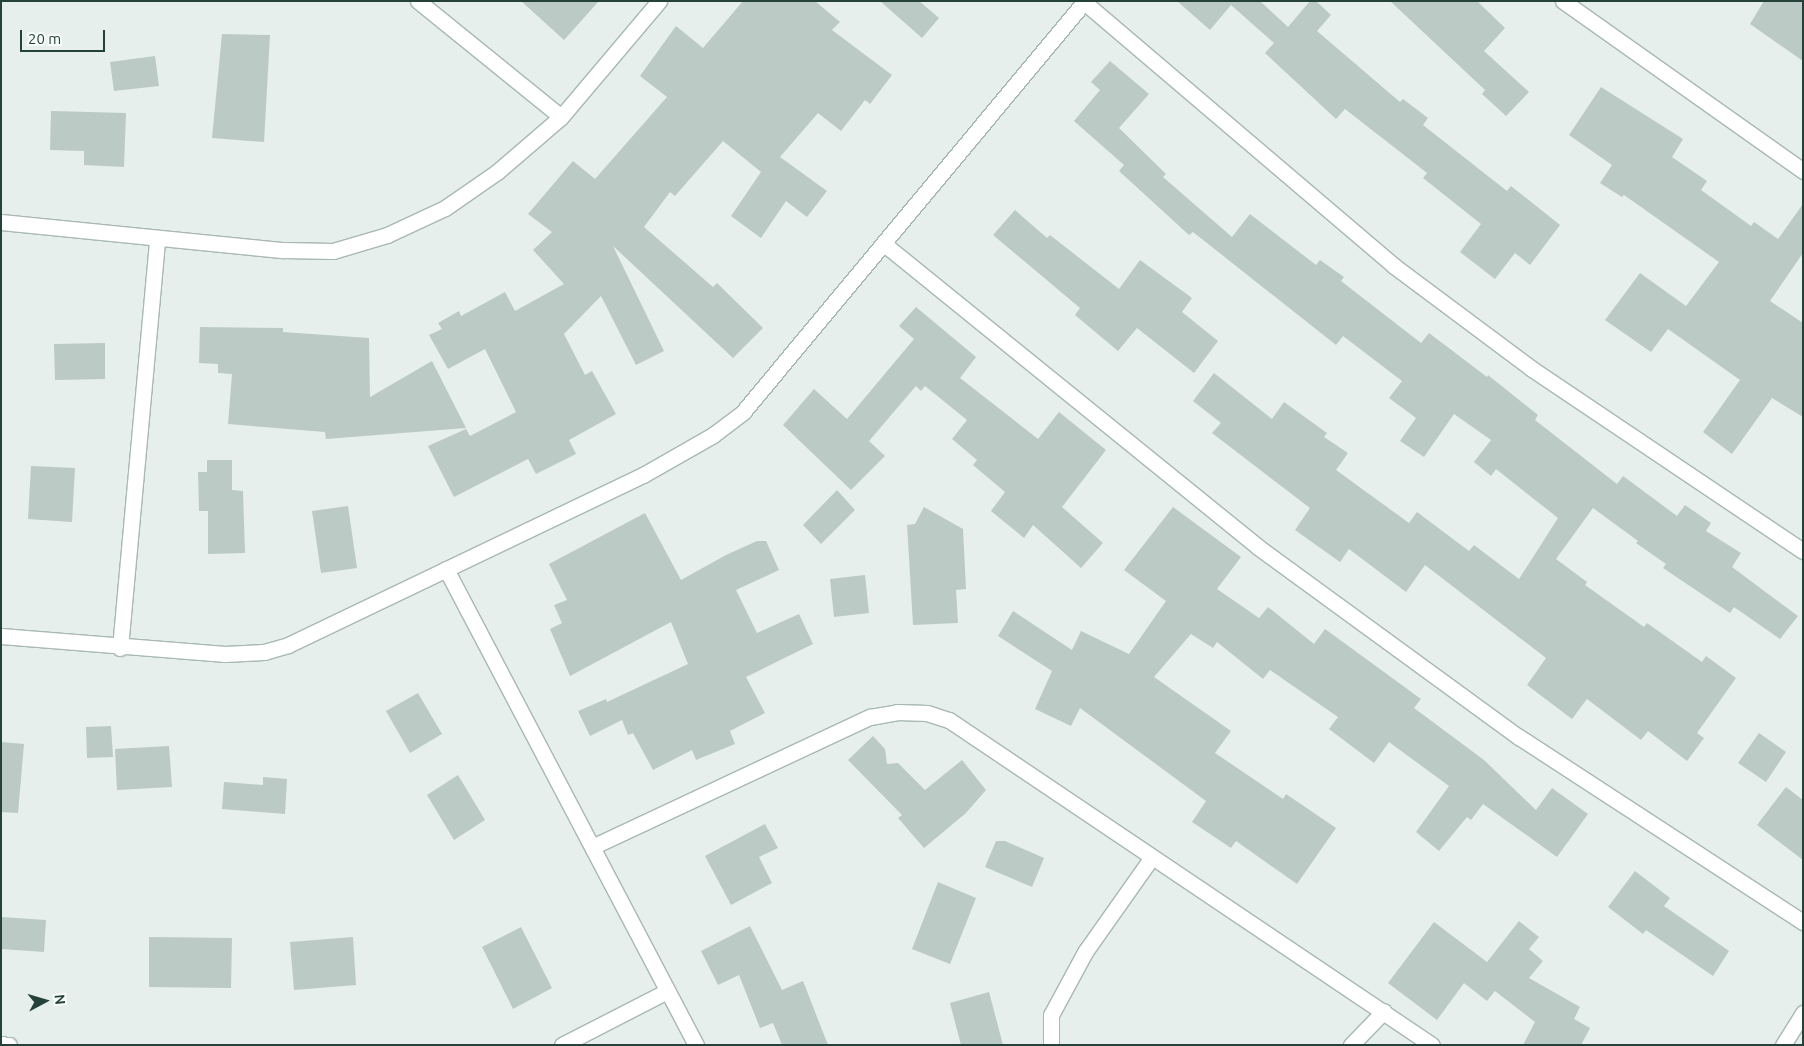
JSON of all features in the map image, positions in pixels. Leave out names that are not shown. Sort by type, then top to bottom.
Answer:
[{"type":"street","points":[[418,1],[561,117]]},
{"type":"street","points":[[1,222],[157,239],[284,250],[333,251],[387,235],[445,208],[497,172],[561,117],[659,1]]},
{"type":"street","points":[[1563,1],[1803,171]]},
{"type":"street","points":[[1,636],[120,648],[225,654],[264,652],[288,645],[643,475],[714,435],[743,412],[1085,2],[1394,266],[1532,369],[1803,551]]},
{"type":"street","points":[[120,648],[157,239]]},
{"type":"street","points":[[884,244],[1258,547],[1519,737],[1803,922]]},
{"type":"street","points":[[446,569],[594,846],[696,1045]]},
{"type":"street","points":[[594,846],[870,717],[896,712],[927,713],[949,720],[1432,1045]]},
{"type":"street","points":[[1051,1045],[1051,1016],[1085,952],[1152,857]]},
{"type":"street","points":[[562,1045],[667,991]]},
{"type":"street","points":[[1351,1045],[1384,1012]]},
{"type":"street","points":[[1783,1045],[1803,1013]]},
{"type":"street","points":[[1,1044],[9,1045]]},
{"type":"building","points":[[521,1],[599,1],[564,40]]},
{"type":"building","points":[[743,1],[815,1],[840,22],[832,30],[892,75],[870,104],[865,100],[841,131],[818,113],[780,157],[827,191],[807,217],[786,201],[761,238],[731,216],[761,172],[723,141],[675,196],[670,192],[644,227],[713,287],[717,283],[763,328],[733,358],[613,246],[664,351],[636,365],[601,296],[564,334],[585,375],[592,371],[616,414],[569,440],[576,454],[536,474],[528,459],[454,497],[428,446],[466,429],[470,436],[516,412],[485,349],[448,369],[429,335],[442,329],[438,323],[459,311],[461,316],[505,292],[515,311],[564,284],[533,250],[552,232],[528,214],[573,161],[595,179],[667,97],[640,76],[676,26],[703,48]]},
{"type":"building","points":[[880,1],[919,1],[939,18],[922,38]]},
{"type":"building","points":[[1177,1],[1260,1],[1288,27],[1310,1],[1316,1],[1331,15],[1317,31],[1400,102],[1403,99],[1428,118],[1423,125],[1507,191],[1511,186],[1560,225],[1530,265],[1515,253],[1495,279],[1460,252],[1481,224],[1423,178],[1427,173],[1345,109],[1336,119],[1265,53],[1274,43],[1231,5],[1210,30]]},
{"type":"building","points":[[1390,1],[1477,1],[1505,28],[1484,51],[1529,92],[1506,116],[1482,94],[1485,90]]},
{"type":"building","points":[[1764,1],[1803,1],[1803,61],[1750,24]]},
{"type":"building","points":[[222,34],[270,35],[264,142],[212,138]]},
{"type":"building","points":[[155,56],[159,86],[114,91],[110,62]]},
{"type":"building","points":[[1110,61],[1149,94],[1119,128],[1166,174],[1163,177],[1232,237],[1250,214],[1316,265],[1320,260],[1344,277],[1341,281],[1421,343],[1429,333],[1487,377],[1488,375],[1538,415],[1535,420],[1617,484],[1623,476],[1677,516],[1685,505],[1711,523],[1706,531],[1741,553],[1732,567],[1798,616],[1780,639],[1734,607],[1730,613],[1663,568],[1666,564],[1636,543],[1638,541],[1593,508],[1556,559],[1587,582],[1585,585],[1644,627],[1647,623],[1702,662],[1706,656],[1736,678],[1697,733],[1704,738],[1687,761],[1648,731],[1641,740],[1587,699],[1572,719],[1527,685],[1546,658],[1425,565],[1406,592],[1349,549],[1340,562],[1295,530],[1310,508],[1212,433],[1221,423],[1193,401],[1214,373],[1272,419],[1284,402],[1327,433],[1324,437],[1348,453],[1336,470],[1409,523],[1417,512],[1469,551],[1474,545],[1519,579],[1558,518],[1496,469],[1491,476],[1474,462],[1491,440],[1454,414],[1424,457],[1400,441],[1416,418],[1389,398],[1402,381],[1343,336],[1336,345],[1193,232],[1189,235],[1119,171],[1124,165],[1074,121],[1100,90],[1091,82]]},
{"type":"building","points":[[1601,87],[1683,139],[1672,157],[1707,181],[1701,190],[1751,226],[1754,222],[1778,239],[1803,204],[1803,253],[1770,301],[1803,323],[1803,417],[1772,398],[1732,454],[1703,432],[1740,380],[1668,329],[1651,352],[1605,320],[1640,273],[1686,306],[1719,262],[1624,195],[1622,197],[1600,183],[1612,165],[1569,135]]},
{"type":"building","points":[[51,111],[126,113],[124,167],[84,165],[84,151],[50,150]]},
{"type":"building","points":[[1015,210],[1047,238],[1050,235],[1119,289],[1140,260],[1192,298],[1182,312],[1218,341],[1194,373],[1137,328],[1118,351],[1075,315],[1080,308],[993,235]]},
{"type":"building","points":[[916,307],[976,357],[960,378],[1038,439],[1059,412],[1106,450],[1062,507],[1103,543],[1081,568],[1033,525],[1024,538],[991,511],[1005,492],[973,465],[977,460],[952,439],[967,420],[925,386],[921,391],[916,386],[869,441],[885,456],[851,490],[783,425],[814,389],[847,419],[914,339],[899,326]]},
{"type":"building","points":[[200,327],[283,328],[283,332],[369,338],[370,397],[432,361],[466,428],[326,439],[325,432],[228,424],[232,374],[218,373],[218,364],[199,363]]},
{"type":"building","points":[[105,343],[105,379],[55,380],[54,344]]},
{"type":"building","points":[[207,460],[232,460],[232,490],[243,491],[245,553],[208,554],[208,511],[199,511],[198,472],[207,472]]},
{"type":"building","points":[[31,466],[75,468],[72,522],[28,519]]},
{"type":"building","points":[[837,490],[855,510],[821,544],[803,525]]},
{"type":"building","points":[[348,506],[357,568],[321,573],[312,511]]},
{"type":"building","points":[[924,507],[963,529],[966,589],[956,590],[958,623],[913,625],[907,525],[915,524]]},
{"type":"building","points":[[1173,507],[1241,557],[1217,589],[1259,618],[1268,607],[1314,644],[1325,629],[1421,699],[1414,708],[1484,760],[1536,810],[1552,788],[1588,814],[1557,857],[1483,804],[1471,820],[1467,817],[1439,851],[1416,832],[1449,786],[1389,742],[1374,763],[1329,729],[1338,717],[1270,670],[1263,679],[1217,642],[1213,648],[1191,634],[1154,677],[1231,731],[1215,753],[1283,799],[1286,794],[1336,828],[1297,884],[1236,841],[1231,848],[1192,822],[1206,801],[1080,708],[1071,726],[1035,709],[1052,671],[998,636],[1013,611],[1072,650],[1081,631],[1129,654],[1166,601],[1124,570]]},
{"type":"building","points":[[645,513],[681,580],[726,555],[757,541],[766,541],[779,570],[736,590],[757,633],[799,614],[813,644],[746,677],[765,713],[730,731],[735,744],[696,760],[692,750],[653,770],[633,733],[628,735],[622,720],[590,736],[578,711],[606,699],[607,702],[688,664],[671,622],[570,676],[550,629],[562,623],[554,605],[567,600],[549,564]]},
{"type":"building","points":[[865,575],[869,613],[834,617],[830,579]]},
{"type":"building","points":[[418,693],[442,734],[410,753],[386,711]]},
{"type":"building","points":[[111,726],[113,757],[87,758],[86,727]]},
{"type":"building","points":[[1759,733],[1786,752],[1766,782],[1738,763]]},
{"type":"building","points":[[873,736],[885,749],[887,764],[898,763],[925,790],[962,760],[986,790],[966,813],[924,848],[898,818],[902,815],[848,760]]},
{"type":"building","points":[[1,742],[24,744],[18,813],[1,812]]},
{"type":"building","points":[[169,746],[172,787],[117,790],[115,749]]},
{"type":"building","points":[[458,775],[485,820],[454,840],[427,795]]},
{"type":"building","points":[[263,777],[287,779],[285,814],[222,809],[224,782],[263,785]]},
{"type":"building","points":[[1786,787],[1803,800],[1803,860],[1757,825]]},
{"type":"building","points":[[765,824],[778,848],[759,857],[772,883],[731,905],[705,856]]},
{"type":"building","points":[[996,841],[1005,841],[1044,858],[1032,887],[985,867]]},
{"type":"building","points":[[1635,871],[1670,898],[1664,906],[1729,951],[1713,976],[1646,930],[1643,934],[1608,907]]},
{"type":"building","points":[[938,882],[976,898],[950,964],[912,949]]},
{"type":"building","points":[[1,917],[46,920],[44,952],[1,949]]},
{"type":"building","points":[[1519,921],[1539,937],[1529,949],[1543,961],[1529,978],[1580,1007],[1574,1019],[1590,1028],[1581,1045],[1523,1045],[1535,1022],[1495,991],[1487,1001],[1464,983],[1437,1020],[1388,983],[1434,922],[1487,962]]},
{"type":"building","points":[[750,926],[782,990],[803,981],[828,1045],[782,1045],[773,1023],[760,1028],[739,975],[718,985],[701,951]]},
{"type":"building","points":[[521,927],[552,988],[513,1009],[482,947]]},
{"type":"building","points":[[149,937],[232,938],[231,988],[149,987]]},
{"type":"building","points":[[353,937],[356,985],[294,990],[290,942]]},
{"type":"building","points":[[989,992],[1003,1045],[961,1045],[950,1003]]}]
